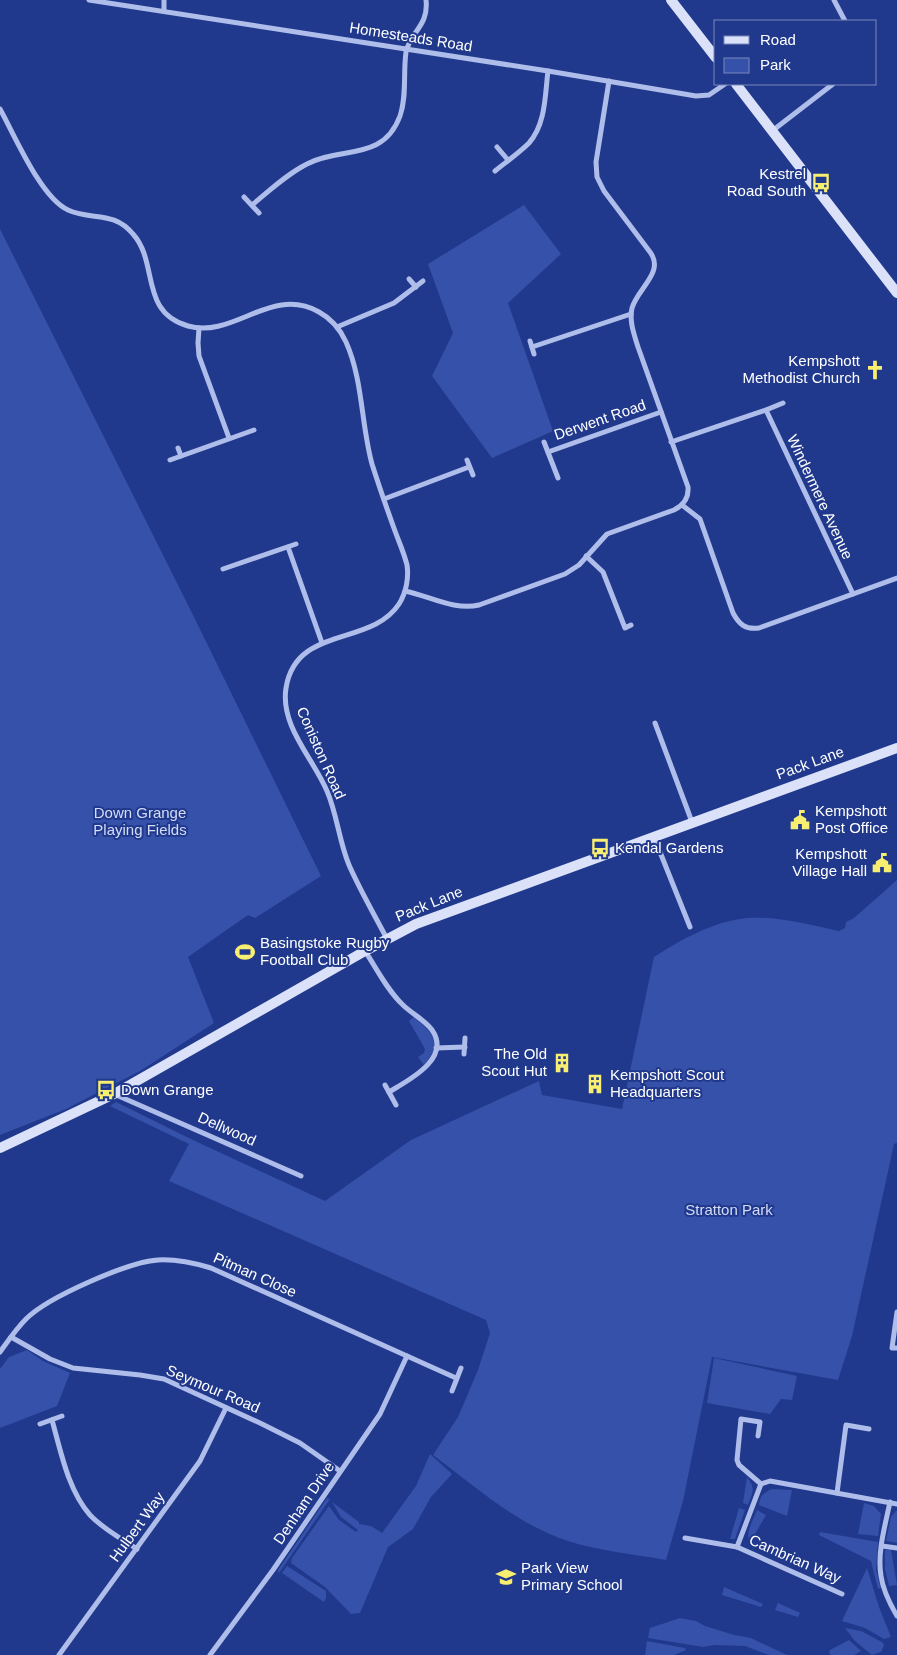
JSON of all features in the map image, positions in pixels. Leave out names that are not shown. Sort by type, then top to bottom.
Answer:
[{"type":"street","name":"Homesteads Road","points":[[90,0],[702,96],[709,95],[724,85]]},
{"type":"street","points":[[164,0],[164,11]]},
{"type":"street","points":[[252,206],[305,164],[328,156],[369,149],[379,144],[389,135],[396,124],[402,107],[406,50],[423,22],[426,0]]},
{"type":"street","points":[[671,0],[714,55]]},
{"type":"street","points":[[834,0],[844,20]]},
{"type":"street","points":[[496,171],[528,144],[539,127],[548,71]]},
{"type":"street","points":[[534,354],[531,344],[631,314],[636,297],[655,270],[654,257],[608,196],[597,177],[596,162],[608,80]]},
{"type":"street","points":[[737,85],[897,293]]},
{"type":"street","points":[[772,132],[832,85]]},
{"type":"street","name":"Coniston Road","points":[[0,108],[39,181],[50,197],[70,211],[113,219],[130,230],[141,245],[152,290],[159,304],[176,320],[188,326],[199,328],[214,327],[266,308],[291,303],[304,305],[328,317],[338,327],[346,343],[352,360],[372,462],[407,566],[408,578],[405,591],[396,608],[382,621],[322,643],[306,652],[294,666],[287,685],[286,705],[289,720],[328,794],[348,863],[387,939]]},
{"type":"street","points":[[497,147],[508,160]]},
{"type":"street","points":[[244,196],[259,213]]},
{"type":"street","points":[[410,279],[416,287]]},
{"type":"street","points":[[338,327],[394,303],[423,281]]},
{"type":"street","name":"Derwent Road","points":[[631,314],[632,329],[688,487],[688,495],[682,505]]},
{"type":"street","points":[[199,328],[199,356],[229,438]]},
{"type":"street","points":[[671,442],[783,403]]},
{"type":"street","name":"Windermere Avenue","points":[[766,410],[853,594]]},
{"type":"street","name":"Derwent Road","points":[[548,452],[661,412]]},
{"type":"street","points":[[170,460],[254,430]]},
{"type":"street","points":[[544,442],[558,478]]},
{"type":"street","points":[[178,448],[181,456]]},
{"type":"street","points":[[468,460],[473,475]]},
{"type":"street","points":[[384,499],[470,467]]},
{"type":"street","points":[[405,591],[454,605],[472,607],[565,574],[575,568],[607,534],[674,510],[682,505],[700,519],[733,613],[738,622],[744,627],[758,628],[897,578]]},
{"type":"street","points":[[223,569],[296,544]]},
{"type":"street","points":[[288,547],[322,643]]},
{"type":"street","points":[[586,556],[603,572],[625,628],[631,625]]},
{"type":"street","points":[[655,723],[692,822]]},
{"type":"street","name":"Pack Lane","points":[[0,1148],[114,1094],[365,951],[440,915],[897,748]]},
{"type":"street","points":[[654,836],[690,927]]},
{"type":"street","points":[[365,951],[397,999],[432,1030],[436,1038],[436,1048],[432,1060],[420,1073],[389,1092]]},
{"type":"street","points":[[464,1054],[465,1038]]},
{"type":"street","points":[[436,1048],[464,1047]]},
{"type":"street","points":[[385,1086],[396,1105]]},
{"type":"street","name":"Dellwood","points":[[114,1094],[301,1176]]},
{"type":"street","name":"Pitman Close","points":[[0,1352],[27,1318],[47,1303],[108,1274],[137,1263],[159,1260],[186,1262],[211,1268],[456,1378]]},
{"type":"street","points":[[897,1312],[892,1348],[897,1348]]},
{"type":"street","name":"Seymour Road","points":[[11,1337],[50,1359],[73,1368],[140,1374],[164,1379],[300,1443],[340,1471]]},
{"type":"street","name":"Denham Drive","points":[[210,1655],[273,1570],[380,1414],[407,1356]]},
{"type":"street","points":[[452,1390],[462,1368]]},
{"type":"street","name":"Hulbert Way","points":[[59,1655],[200,1461],[226,1408]]},
{"type":"street","points":[[40,1424],[62,1416]]},
{"type":"street","points":[[758,1436],[760,1422],[741,1419],[737,1460],[739,1465],[760,1484],[770,1481],[897,1504]]},
{"type":"street","points":[[52,1420],[71,1482],[79,1501],[91,1517],[137,1549]]},
{"type":"street","points":[[837,1494],[846,1425],[869,1429]]},
{"type":"street","name":"Cambrian Way","points":[[737,1547],[760,1484]]},
{"type":"street","points":[[890,1502],[882,1546],[881,1575],[884,1590],[896,1614]]},
{"type":"street","name":"Cambrian Way","points":[[686,1538],[737,1547],[842,1594]]},
{"type":"street","points":[[882,1546],[897,1548]]},
{"type":"green space","points":[[524,205],[561,254],[508,303],[553,431],[492,458],[432,376],[453,333],[428,264]]},
{"type":"green space","name":"Down Grange Playing Fields","points":[[0,229],[321,876],[255,918],[248,915],[188,957],[214,1023],[140,1071],[66,1109],[0,1135]]},
{"type":"green space","name":"Stratton Park","points":[[897,880],[897,1143],[894,1144],[852,1336],[838,1380],[712,1357],[683,1501],[666,1560],[591,1547],[549,1534],[497,1504],[433,1455],[458,1417],[478,1370],[490,1333],[486,1320],[169,1181],[189,1144],[110,1106],[116,1102],[325,1201],[411,1140],[539,1081],[542,1095],[622,1109],[654,957],[711,927],[748,918],[783,920],[839,931],[845,928],[846,922],[854,918]]},
{"type":"green space","points":[[414,1017],[431,1033],[433,1039],[433,1050],[424,1065],[418,1057],[424,1053],[425,1049],[409,1021]]},
{"type":"green space","points":[[27,1350],[43,1361],[70,1373],[57,1406],[0,1428],[0,1369],[9,1357]]},
{"type":"green space","points":[[714,1358],[797,1376],[792,1400],[781,1399],[770,1414],[707,1403]]},
{"type":"green space","points":[[430,1454],[452,1474],[431,1497],[413,1529],[388,1547],[360,1613],[351,1614],[325,1587],[291,1563],[292,1558],[329,1506],[339,1520],[356,1532],[358,1530],[341,1517],[332,1502],[359,1522],[359,1524],[371,1526],[382,1533],[416,1486]]},
{"type":"green space","points":[[747,1477],[753,1491],[748,1505],[743,1503]]},
{"type":"green space","points":[[772,1489],[792,1490],[787,1516],[759,1505],[762,1495]]},
{"type":"green space","points":[[327,1498],[330,1499],[279,1573],[278,1570]]},
{"type":"green space","points":[[864,1503],[874,1506],[881,1514],[878,1536],[858,1534]]},
{"type":"green space","points":[[739,1508],[745,1510],[735,1539],[730,1539]]},
{"type":"green space","points":[[757,1510],[766,1515],[751,1541],[756,1544],[753,1549],[748,1534]]},
{"type":"green space","points":[[896,1511],[897,1543],[886,1541],[891,1517]]},
{"type":"green space","points":[[820,1532],[878,1542],[876,1570],[881,1588],[878,1589],[871,1561],[819,1535]]},
{"type":"green space","points":[[885,1550],[891,1550],[897,1585],[889,1586],[885,1569]]},
{"type":"green space","points":[[287,1566],[326,1591],[324,1602],[282,1573]]},
{"type":"green space","points":[[867,1568],[891,1637],[884,1639],[865,1628],[842,1621]]},
{"type":"green space","points":[[724,1587],[763,1604],[761,1607],[722,1595]]},
{"type":"green space","points":[[778,1603],[800,1613],[798,1617],[775,1610]]},
{"type":"green space","points":[[680,1618],[696,1621],[705,1626],[734,1635],[751,1638],[787,1655],[769,1655],[745,1646],[715,1645],[703,1647],[648,1638],[650,1628]]},
{"type":"green space","points":[[845,1628],[861,1631],[882,1642],[884,1645],[881,1652],[872,1655],[855,1641]]},
{"type":"green space","points":[[849,1640],[861,1651],[854,1655],[831,1655],[829,1653],[830,1650]]},
{"type":"green space","points":[[647,1641],[685,1648],[686,1650],[674,1655],[645,1655]]},
{"type":"place","name":"Kestrel Road South","points":[[821,183]]},
{"type":"place","name":"Kempshott Methodist Church","points":[[875,370]]},
{"type":"place","name":"Kempshott Post Office","points":[[800,820]]},
{"type":"place","name":"Kendal Gardens","points":[[600,848]]},
{"type":"place","name":"Kempshott Village Hall","points":[[882,863]]},
{"type":"place","name":"Basingstoke Rugby Football Club","points":[[245,952]]},
{"type":"place","name":"The Old Scout Hut","points":[[562,1063]]},
{"type":"place","name":"Kempshott Scout Headquarters","points":[[595,1084]]},
{"type":"place","name":"Down Grange","points":[[106,1090]]},
{"type":"place","name":"Park View Primary School","points":[[506,1577]]}]
